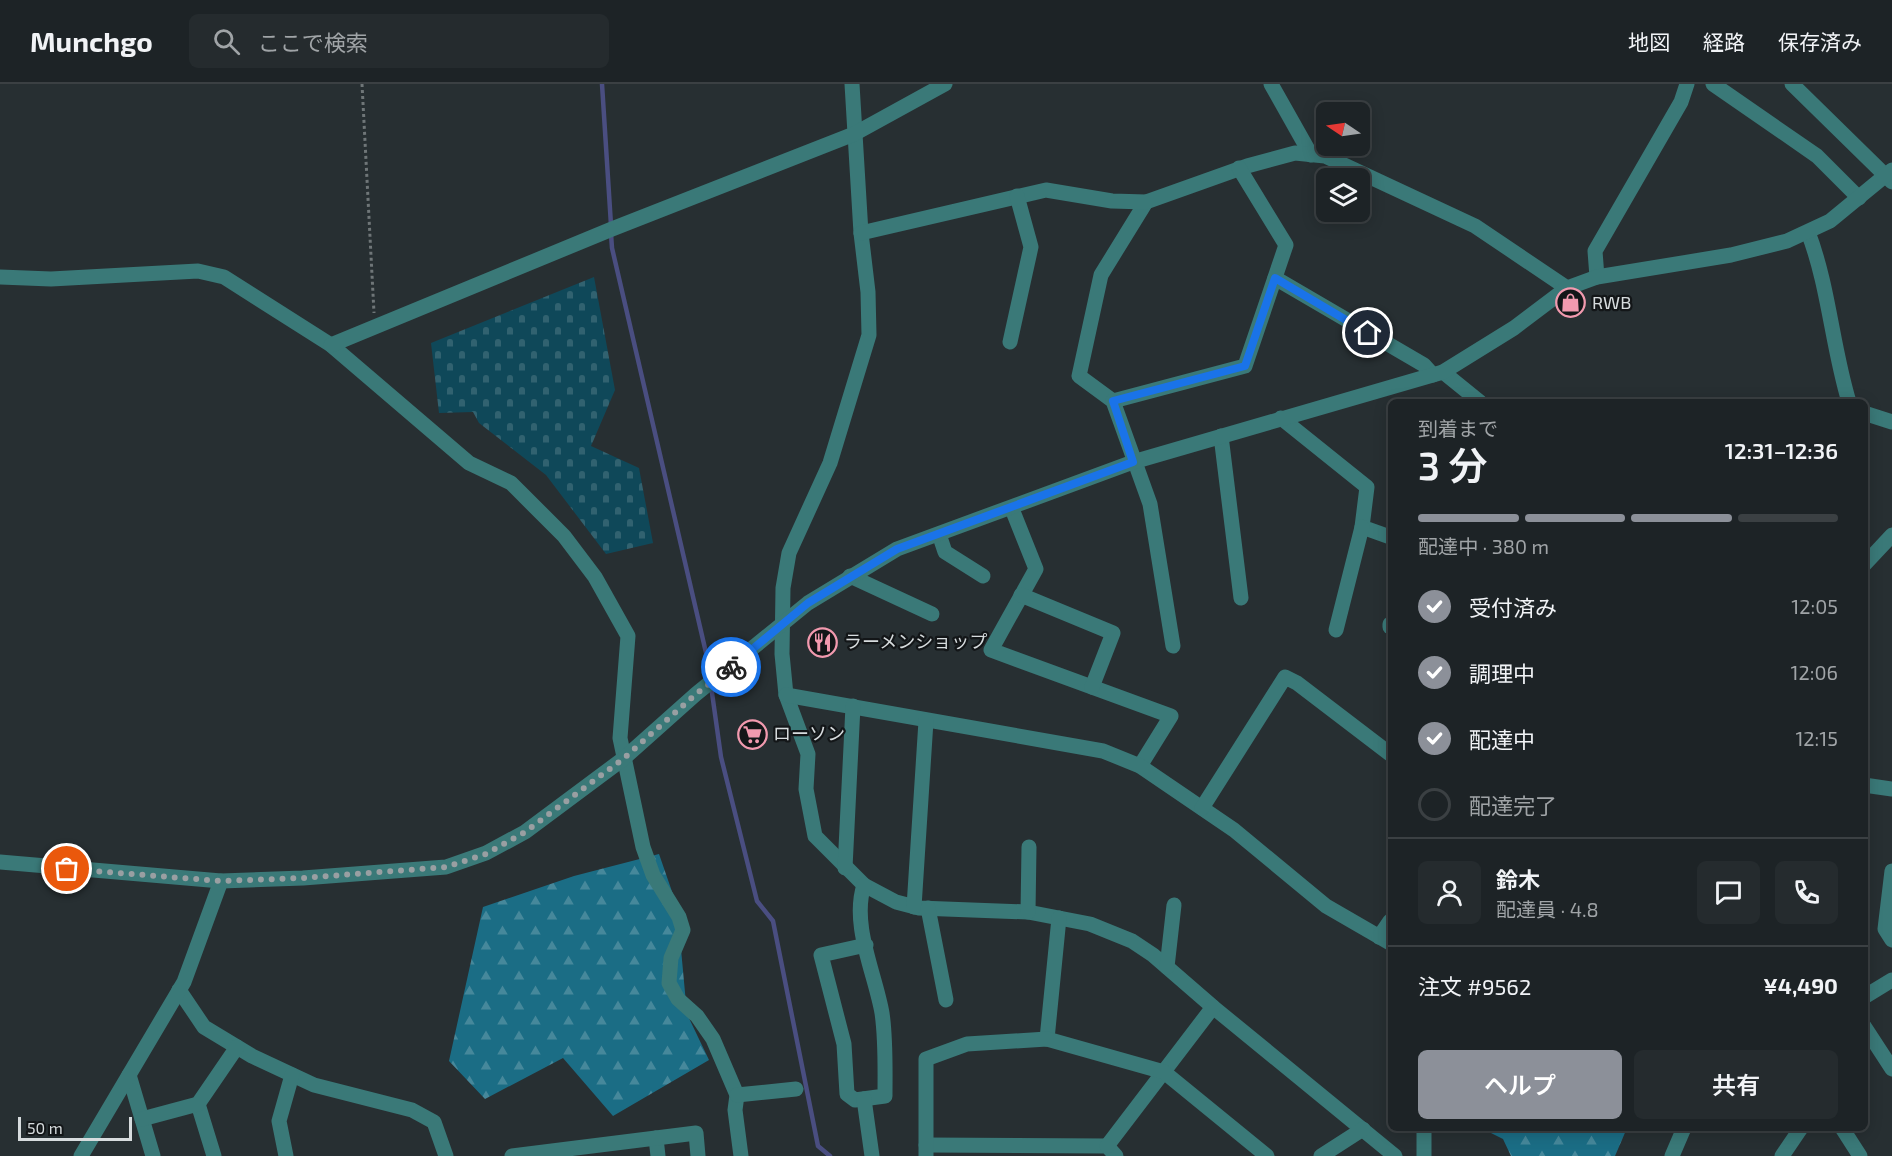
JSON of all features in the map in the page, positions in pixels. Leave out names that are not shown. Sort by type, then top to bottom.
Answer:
[{"type":"street","points":[[852,84],[861,233],[868,292],[869,335],[830,463],[789,553],[783,588],[782,626],[786,695],[808,754],[806,789],[815,836],[864,885],[896,902],[921,908],[1028,912],[1090,924],[1114,933],[1153,955],[1395,1156]]},
{"type":"street","points":[[331,345],[854,134],[945,84]]},
{"type":"street","points":[[1271,84],[1311,155]]},
{"type":"street","points":[[1597,277],[1595,251],[1681,102],[1687,84]]},
{"type":"street","points":[[1713,84],[1817,156],[1858,198]]},
{"type":"street","points":[[0,862],[221,881],[303,878],[446,867],[486,854],[525,832],[623,759],[696,694],[808,603],[897,549],[1012,509],[1133,462],[1438,374],[1514,328],[1567,288],[1597,277],[1731,255],[1787,241],[1830,220],[1890,176],[1792,84]]},
{"type":"street","points":[[861,233],[1046,190],[1112,201],[1146,202],[1239,168],[1295,153],[1326,156],[1475,226],[1567,288]]},
{"type":"street","points":[[1113,401],[1245,366],[1286,245],[1239,168]]},
{"type":"street","points":[[1010,342],[1031,247],[1017,196]]},
{"type":"street","points":[[1146,202],[1101,275],[1079,376],[1113,401],[1133,462],[1150,504],[1173,646]]},
{"type":"street","points":[[1808,232],[1819,263],[1834,349],[1848,399]]},
{"type":"street","points":[[0,277],[51,279],[198,271],[224,277],[331,345],[469,463],[511,483],[564,536],[595,577],[628,636],[620,738],[643,847],[653,874],[679,917],[682,930],[670,958],[669,983],[678,999],[697,1016],[713,1039],[737,1095],[735,1110],[741,1156]]},
{"type":"street","points":[[1275,278],[1438,374],[1476,399]]},
{"type":"street","points":[[1868,414],[1892,422]]},
{"type":"street","points":[[1281,418],[1367,487],[1362,527],[1336,630]]},
{"type":"street","points":[[1221,436],[1241,598]]},
{"type":"street","points":[[1012,509],[1036,568],[991,650],[1172,716],[1140,766]]},
{"type":"street","points":[[1362,527],[1388,536]]},
{"type":"street","points":[[939,534],[945,552],[983,576]]},
{"type":"street","points":[[1868,563],[1887,551],[1892,535]]},
{"type":"street","points":[[850,576],[932,614]]},
{"type":"street","points":[[1022,595],[1113,633],[1092,687]]},
{"type":"street","points":[[1202,808],[1285,677],[1297,683],[1388,752]]},
{"type":"street","points":[[786,695],[1103,751],[1140,766],[1234,830],[1326,906],[1385,940]]},
{"type":"street","points":[[846,868],[853,706]]},
{"type":"street","points":[[926,721],[921,908],[946,1000]]},
{"type":"street","points":[[1868,786],[1892,789]]},
{"type":"street","points":[[1028,912],[1029,847]]},
{"type":"street","points":[[1892,871],[1885,929],[1892,940]]},
{"type":"street","points":[[85,1153],[179,990],[221,881]]},
{"type":"street","points":[[864,885],[859,900],[866,945],[882,1012],[885,1096],[855,1100],[847,1094],[844,1044],[821,955],[866,945]]},
{"type":"street","points":[[1167,967],[1174,905]]},
{"type":"street","points":[[1047,1039],[1059,918]]},
{"type":"street","points":[[1868,995],[1892,980]]},
{"type":"street","points":[[179,990],[204,1027],[237,1047],[314,1086],[412,1110],[434,1122],[446,1156]]},
{"type":"street","points":[[1213,1007],[1164,1072],[1111,1151],[926,1151],[926,1059],[967,1044],[1047,1039],[1164,1072],[1267,1156]]},
{"type":"street","points":[[1868,1032],[1892,1068]]},
{"type":"street","points":[[142,1119],[198,1104],[237,1047]]},
{"type":"street","points":[[129,1075],[153,1156]]},
{"type":"street","points":[[286,1156],[279,1121],[292,1075]]},
{"type":"street","points":[[737,1095],[796,1089]]},
{"type":"street","points":[[864,1099],[872,1156]]},
{"type":"street","points":[[198,1104],[214,1156]]},
{"type":"street","points":[[1321,1156],[1363,1129]]},
{"type":"street","points":[[1424,1131],[1424,1156]]},
{"type":"street","points":[[1672,1156],[1682,1131]]},
{"type":"street","points":[[1782,1156],[1799,1131]]},
{"type":"street","points":[[1843,1131],[1852,1152]]},
{"type":"street","points":[[517,1156],[588,1152],[656,1138],[696,1133],[698,1156]]},
{"type":"street","points":[[656,1138],[658,1156]]},
{"type":"path","points":[[362,84],[375,328]]},
{"type":"green space","points":[[594,277],[615,390],[591,446],[639,468],[653,543],[606,554],[546,475],[479,423],[473,412],[439,413],[431,343]]},
{"type":"green space","points":[[659,854],[677,906],[687,1014],[709,1060],[613,1116],[563,1058],[485,1099],[449,1061],[483,907],[574,876]]},
{"type":"green space","points":[[1487,1131],[1626,1131],[1615,1156],[1511,1156],[1503,1139]]},
{"type":"waterway","points":[[602,84],[611,225]]},
{"type":"waterway","points":[[611,234],[612,248],[707,657],[721,757],[757,901],[773,921],[818,1146],[830,1156]]},
{"type":"way so far","points":[[67,869],[221,881],[303,878],[446,867],[486,854],[525,832],[623,759],[696,694],[731,667]]},
{"type":"place","name":"RWB","points":[[1571,303]]},
{"type":"place","name":"ラーメンショップ","points":[[823,642]]},
{"type":"place","name":"ローソン","points":[[752,734]]},
{"type":"route","points":[[731,667],[808,603],[897,549],[1012,509],[1133,462],[1113,401],[1245,366],[1275,278],[1368,333]]}]
